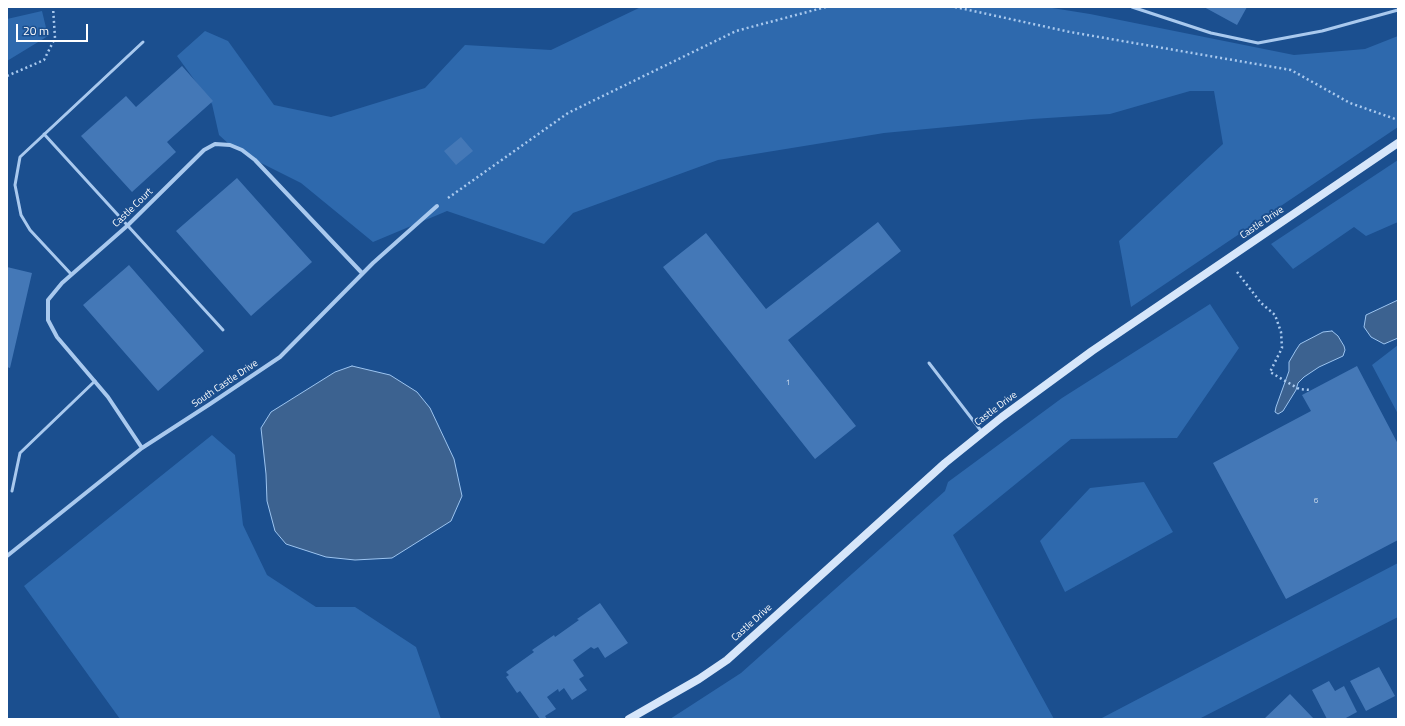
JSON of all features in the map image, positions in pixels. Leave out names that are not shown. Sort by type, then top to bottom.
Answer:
[{"type":"street","name":"Castle Drive","points":[[629,719],[699,679],[727,660],[945,463],[982,432],[1092,351],[1398,143]]},
{"type":"street","name":"Castle Court","points":[[142,448],[108,397],[57,337],[48,320],[48,300],[71,274],[127,226],[204,150],[215,144],[230,144],[242,150],[255,160],[362,273]]},
{"type":"street","name":"South Castle Drive","points":[[7,556],[142,448],[280,357],[362,273],[437,206]]},
{"type":"lane","points":[[1132,7],[1211,33],[1258,43],[1322,31],[1398,10]]},
{"type":"lane","points":[[71,274],[30,230],[21,215],[15,184],[20,157],[143,42]]},
{"type":"lane","points":[[44,134],[223,330]]},
{"type":"lane","points":[[929,363],[982,432]]},
{"type":"lane","points":[[12,491],[20,453],[95,381]]},
{"type":"path","points":[[7,76],[44,60],[56,38],[53,7]]},
{"type":"path","points":[[437,206],[568,113],[736,31],[826,7]]},
{"type":"path","points":[[956,7],[1070,32],[1291,70],[1350,103],[1398,120]]},
{"type":"path","points":[[1227,259],[1261,303],[1275,315],[1281,332],[1282,348],[1270,372],[1299,389],[1311,390]]},
{"type":"shaded area","points":[[641,7],[1046,7],[1090,14],[1294,55],[1365,49],[1398,36],[1398,127],[1131,307],[1119,241],[1223,144],[1214,91],[1190,91],[1110,114],[1032,119],[884,133],[718,160],[573,213],[544,244],[447,211],[373,242],[301,183],[255,160],[230,145],[219,135],[212,104],[177,56],[205,31],[228,41],[274,105],[331,117],[425,88],[465,45],[551,50]]},
{"type":"shaded area","points":[[42,11],[48,36],[7,61],[7,19]]},
{"type":"shaded area","points":[[1398,160],[1398,222],[1366,236],[1354,227],[1293,269],[1271,244]]},
{"type":"shaded area","points":[[1398,300],[1398,338],[1384,344],[1371,337],[1364,327],[1366,315]]},
{"type":"shaded area","points":[[1210,304],[1239,348],[1177,438],[1071,439],[953,535],[1054,719],[670,719],[741,673],[945,491],[948,482],[1062,398]]},
{"type":"shaded area","points":[[1332,331],[1338,336],[1344,346],[1345,350],[1343,356],[1319,367],[1304,377],[1298,383],[1296,390],[1283,411],[1278,414],[1275,412],[1289,371],[1289,362],[1300,344],[1323,332]]},
{"type":"shaded area","points":[[1398,345],[1398,414],[1372,365]]},
{"type":"shaded area","points":[[352,366],[390,375],[417,392],[430,408],[454,459],[462,496],[451,521],[392,558],[355,560],[326,557],[286,544],[275,531],[267,501],[266,474],[261,428],[271,412],[335,372]]},
{"type":"shaded area","points":[[212,435],[235,455],[243,525],[267,575],[316,607],[355,607],[416,647],[441,719],[120,719],[24,586]]},
{"type":"shaded area","points":[[1144,482],[1173,532],[1065,592],[1040,541],[1090,488]]},
{"type":"shaded area","points":[[1398,563],[1398,617],[1199,719],[1100,719]]},
{"type":"building","points":[[1204,7],[1247,7],[1237,25]]},
{"type":"building","points":[[182,66],[213,101],[167,142],[176,152],[132,192],[81,136],[126,96],[136,107]]},
{"type":"building","points":[[461,137],[473,151],[456,165],[444,151]]},
{"type":"building","points":[[237,178],[312,262],[251,316],[176,231]]},
{"type":"building","points":[[878,222],[901,251],[788,340],[856,426],[815,459],[663,267],[706,233],[766,309]]},
{"type":"building","points":[[129,265],[204,351],[158,391],[83,305]]},
{"type":"building","points":[[7,267],[32,273],[10,368],[7,367]]},
{"type":"building","points":[[1357,366],[1398,444],[1398,540],[1286,599],[1213,463],[1311,411],[1302,395]]},
{"type":"building","points":[[600,603],[628,643],[605,658],[598,647],[594,649],[591,647],[573,660],[584,676],[579,679],[587,690],[572,700],[564,688],[559,692],[558,689],[547,697],[556,709],[545,716],[547,719],[540,719],[520,691],[517,693],[506,677],[509,675],[506,672],[534,652],[532,650],[554,635],[555,637]]},
{"type":"building","points":[[1379,667],[1395,696],[1366,711],[1350,681]]},
{"type":"building","points":[[1329,681],[1335,691],[1344,686],[1357,712],[1344,719],[1327,719],[1312,690]]},
{"type":"building","points":[[1290,694],[1314,719],[1264,719]]}]
